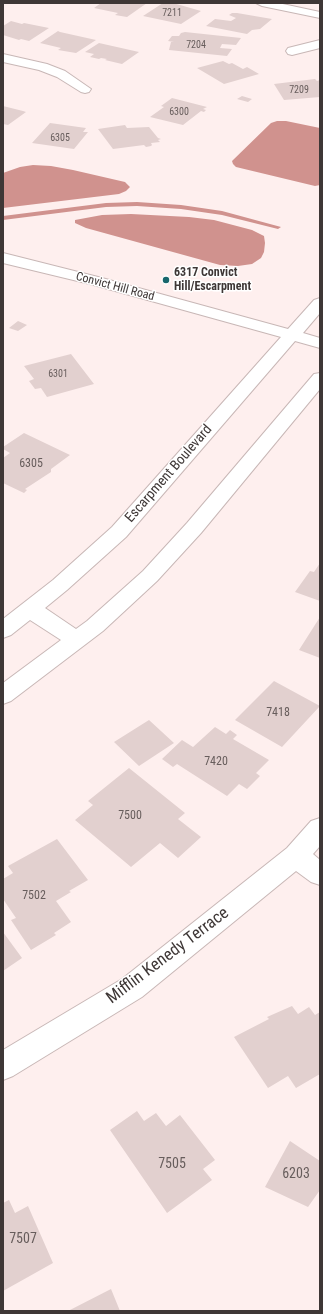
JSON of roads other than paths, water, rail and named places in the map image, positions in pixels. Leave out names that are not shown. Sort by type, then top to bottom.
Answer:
[{"type":"main road","points":[[262,3],[320,14]]},
{"type":"main road","points":[[292,51],[320,44]]},
{"type":"main road","points":[[3,58],[43,67],[61,74],[85,89]]},
{"type":"main road","name":"Convict Hill Road","points":[[3,258],[96,281],[320,343]]},
{"type":"main road","name":"Escarpment Boulevard","points":[[3,630],[60,585],[119,532],[320,303]]},
{"type":"main road","points":[[3,696],[95,626],[150,576],[194,528],[320,378]]},
{"type":"main road","points":[[30,609],[77,640]]},
{"type":"main road","name":"Mifflin Kenedy Terrace","points":[[3,1066],[132,988],[296,856],[320,828]]},
{"type":"main road","points":[[296,856],[320,874]]},
{"type":"waterway","points":[[3,218],[106,205],[137,204],[181,207],[222,213],[278,227]]},
{"type":"place","name":"6317 Convict Hill/Escarpment","points":[[166,280]]}]
